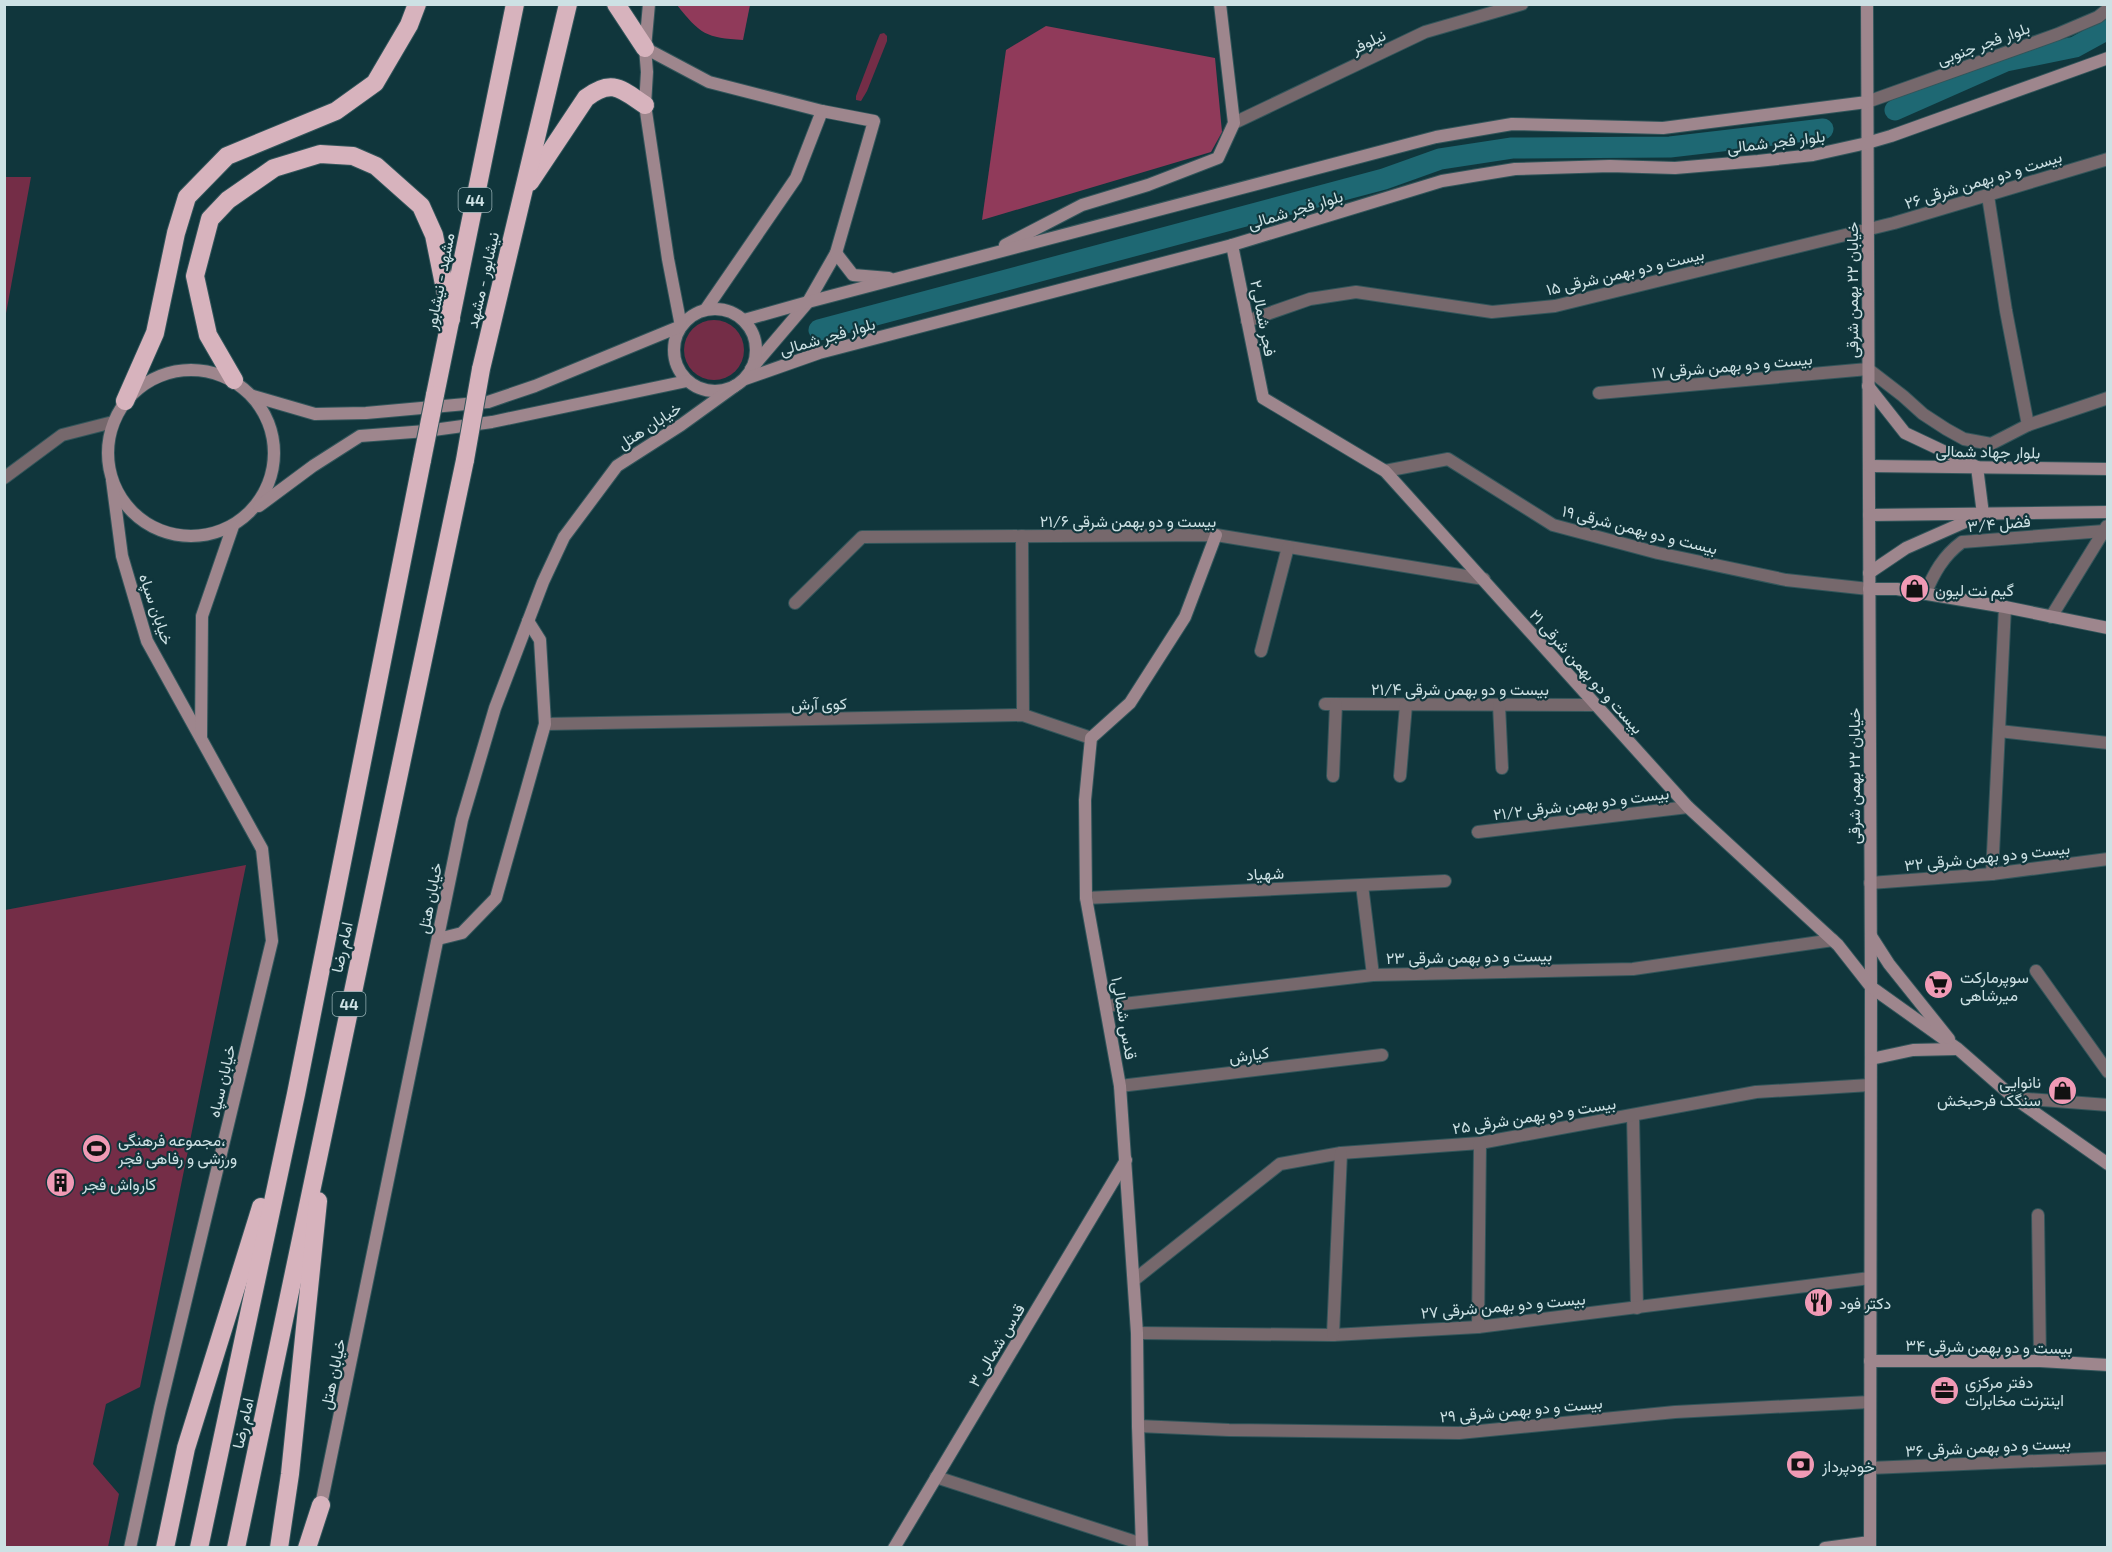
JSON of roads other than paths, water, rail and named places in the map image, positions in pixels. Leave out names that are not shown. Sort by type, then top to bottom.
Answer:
[{"type":"highway","points":[[125,401],[155,333],[176,233],[187,197],[227,156],[336,111],[375,83],[409,25],[417,4]]},
{"type":"highway","name":"مشهد - نیشابور","points":[[422,460],[515,4]]},
{"type":"highway","name":"نیشابور - مشهد","points":[[465,460],[482,369],[568,4]]},
{"type":"highway","points":[[616,4],[645,48]]},
{"type":"highway","points":[[522,195],[586,98],[599,87],[611,86],[626,92],[645,105]]},
{"type":"highway","points":[[234,380],[208,335],[195,276],[210,219],[228,200],[274,168],[320,154],[353,156],[375,166],[421,206],[434,235],[451,319]]},
{"type":"highway","name":"امام رضا","points":[[199,1548],[296,1094],[422,460]]},
{"type":"highway","name":"امام رضا","points":[[236,1548],[465,460]]},
{"type":"highway","points":[[165,1548],[186,1448],[296,1094]]},
{"type":"highway","points":[[279,1548],[290,1474],[328,1103]]},
{"type":"highway","points":[[307,1548],[321,1504]]},
{"type":"main road","points":[[645,48],[709,82],[822,111],[874,121],[836,253],[808,302],[744,378],[723,390],[711,391],[698,388],[687,381],[677,366],[673,349],[675,337],[681,326],[668,259],[645,105],[647,72],[645,48],[649,4]]},
{"type":"main road","points":[[985,255],[1082,205],[1148,185],[1218,158],[1234,123],[1220,4]]},
{"type":"main road","name":"خیابان ۲۲ بهمن شرقی","points":[[1867,4],[1871,987],[1870,1545]]},
{"type":"main road","points":[[1868,143],[2108,58]]},
{"type":"main road","name":"بلوار فجر شمالی","points":[[744,320],[1436,137],[1512,124],[1663,128],[1867,102]]},
{"type":"main road","points":[[706,309],[796,178],[822,111]]},
{"type":"main road","name":"بلوار فجر شمالی","points":[[744,378],[819,353],[1232,245],[1442,181],[1515,170],[1610,166],[1675,168],[1758,161],[1813,155],[1868,143]]},
{"type":"main road","name":"فجر شمالی۲","points":[[1232,245],[1263,398]]},
{"type":"main road","points":[[836,253],[853,275],[902,279]]},
{"type":"main road","points":[[253,396],[315,414],[366,413],[488,402],[535,386],[681,326],[696,313],[706,309],[720,308],[733,312],[744,320],[752,332],[756,345],[755,359],[744,378]]},
{"type":"main road","points":[[252,511],[269,485],[275,454],[270,423],[253,396],[234,380],[212,371],[188,369],[164,373],[143,384],[125,401],[113,422],[108,451],[112,480],[124,501],[141,519],[162,531],[186,536],[211,534],[234,526],[313,466],[360,436],[426,431],[492,422],[687,381]]},
{"type":"main road","name":"خیابان هتل","points":[[317,1548],[321,1504],[462,819],[495,708],[543,582],[564,537],[617,466],[681,425],[744,378]]},
{"type":"main road","points":[[1868,386],[1905,433],[1977,467],[1983,514]]},
{"type":"main road","name":"بیست و دو بهمن شرقی ۲۱","points":[[1263,398],[1385,471],[1688,807],[1833,940],[1871,987],[1958,1049]]},
{"type":"main road","name":"بلوار جهاد شمالی","points":[[1869,466],[2108,469]]},
{"type":"main road","name":"خیابان سپاه","points":[[112,480],[122,556],[147,641],[262,849],[272,941],[163,1396],[130,1548]]},
{"type":"main road","points":[[1869,515],[2108,512]]},
{"type":"main road","points":[[1869,573],[1906,548],[1983,514]]},
{"type":"main road","name":"خیابان سپاه","points":[[201,738],[202,616],[234,526]]},
{"type":"main road","points":[[1091,738],[1130,704],[1185,617],[1216,535]]},
{"type":"main road","points":[[1869,589],[1897,590],[2005,607],[2108,628]]},
{"type":"main road","points":[[438,939],[462,933],[496,898],[545,724],[540,640],[528,621]]},
{"type":"main road","name":"قدس شمالی۱","points":[[1091,738],[1085,800],[1086,898],[1120,1086],[1137,1333],[1142,1546]]},
{"type":"main road","points":[[1870,935],[1906,986],[1958,1049],[2014,1098],[2108,1164]]},
{"type":"main road","points":[[1870,1059],[1914,1050],[1958,1049]]},
{"type":"main road","name":"قدس شمالی ۳","points":[[894,1548],[1126,1160]]},
{"type":"main road","name":"بیست و دو بهمن شرقی ۳۴","points":[[1870,1361],[2040,1361],[2108,1365]]},
{"type":"main road","points":[[1825,1548],[1870,1545]]},
{"type":"street","name":"نیلوفر","points":[[1234,123],[1425,32],[1522,4]]},
{"type":"street","name":"بلوار فجر جنوبی","points":[[1867,102],[2058,34],[2098,17],[2108,9]]},
{"type":"street","name":"بیست و دو بهمن شرقی ۲۶","points":[[1868,230],[2108,159]]},
{"type":"street","points":[[1988,196],[2006,311],[2028,425]]},
{"type":"street","name":"بیست و دو بهمن شرقی ۱۵","points":[[1247,321],[1310,299],[1356,292],[1492,312],[1556,306],[1868,230]]},
{"type":"street","points":[[1868,369],[1923,414],[1964,439],[1991,444],[2028,425],[2108,398]]},
{"type":"street","name":"بیست و دو بهمن شرقی ۱۷","points":[[1599,393],[1868,369]]},
{"type":"street","points":[[4,478],[62,435],[113,422]]},
{"type":"street","name":"بیست و دو بهمن شرقی ۱۹","points":[[1385,471],[1448,459],[1552,525],[1658,553],[1786,580],[1869,589]]},
{"type":"street","points":[[2051,616],[2106,528]]},
{"type":"street","name":"فضل ۳/۴","points":[[1925,594],[1940,562],[1950,550],[1962,542],[2106,528]]},
{"type":"street","name":"بیست و دو بهمن شرقی ۲۱/۶","points":[[795,603],[862,537],[1216,535],[1484,579]]},
{"type":"street","points":[[1022,536],[1023,715]]},
{"type":"street","points":[[1261,651],[1288,547]]},
{"type":"street","points":[[1992,874],[2005,607]]},
{"type":"street","name":"بیست و دو بهمن شرقی ۲۱/۴","points":[[1333,776],[1330,704],[1594,705]]},
{"type":"street","points":[[1400,776],[1406,705]]},
{"type":"street","points":[[1499,705],[1502,768]]},
{"type":"street","name":"کوی آرش","points":[[545,724],[1023,715],[1091,738]]},
{"type":"street","points":[[1999,731],[2108,743]]},
{"type":"street","name":"بیست و دو بهمن شرقی ۲۱/۲","points":[[1478,832],[1688,807]]},
{"type":"street","name":"بیست و دو بهمن شرقی ۳۲","points":[[1870,883],[1992,874],[2108,859]]},
{"type":"street","name":"شهیاد","points":[[1086,898],[1445,881]]},
{"type":"street","points":[[1362,885],[1373,975]]},
{"type":"street","name":"بیست و دو بهمن شرقی ۲۳","points":[[1106,1006],[1373,975],[1633,969],[1833,940]]},
{"type":"street","points":[[2036,971],[2108,1072]]},
{"type":"street","name":"کیارش","points":[[1120,1086],[1382,1055]]},
{"type":"street","name":"بیست و دو بهمن شرقی ۲۵","points":[[1134,1280],[1280,1164],[1341,1153],[1480,1143],[1756,1092],[1870,1085]]},
{"type":"street","points":[[2014,1098],[2108,1105]]},
{"type":"street","points":[[1633,1115],[1637,1308]]},
{"type":"street","points":[[1478,1327],[1480,1143]]},
{"type":"street","points":[[1333,1335],[1341,1153]]},
{"type":"street","points":[[2038,1215],[2040,1361]]},
{"type":"street","name":"بیست و دو بهمن شرقی ۲۷","points":[[1137,1333],[1333,1335],[1478,1327],[1870,1278]]},
{"type":"street","name":"بیست و دو بهمن شرقی ۲۹","points":[[1138,1426],[1459,1433],[1675,1412],[1870,1402]]},
{"type":"street","name":"بیست و دو بهمن شرقی ۳۶","points":[[1870,1468],[2108,1458]]},
{"type":"street","points":[[936,1477],[1142,1546]]},
{"type":"waterway","points":[[1895,110],[2006,61],[2075,47],[2108,29]]},
{"type":"waterway","points":[[819,330],[1384,179],[1440,159],[1512,148],[1670,147],[1823,129]]},
{"type":"place","name":"گیم نت لیون","points":[[1914,589]]},
{"type":"place","name":"سوپرمارکت میرشاهی","points":[[1939,985]]},
{"type":"place","name":"نانوایی سنگک فرحبخش","points":[[2062,1090]]},
{"type":"place","name":"مجموعه فرهنگی، ورزشی و رفاهی فجر","points":[[97,1148]]},
{"type":"place","name":"کارواش فجر","points":[[61,1183]]},
{"type":"place","name":"دکتر فود","points":[[1818,1302]]},
{"type":"place","name":"دفتر مرکزی اینترنت مخابرات","points":[[1944,1390]]},
{"type":"place","name":"خودپرداز","points":[[1801,1465]]}]
